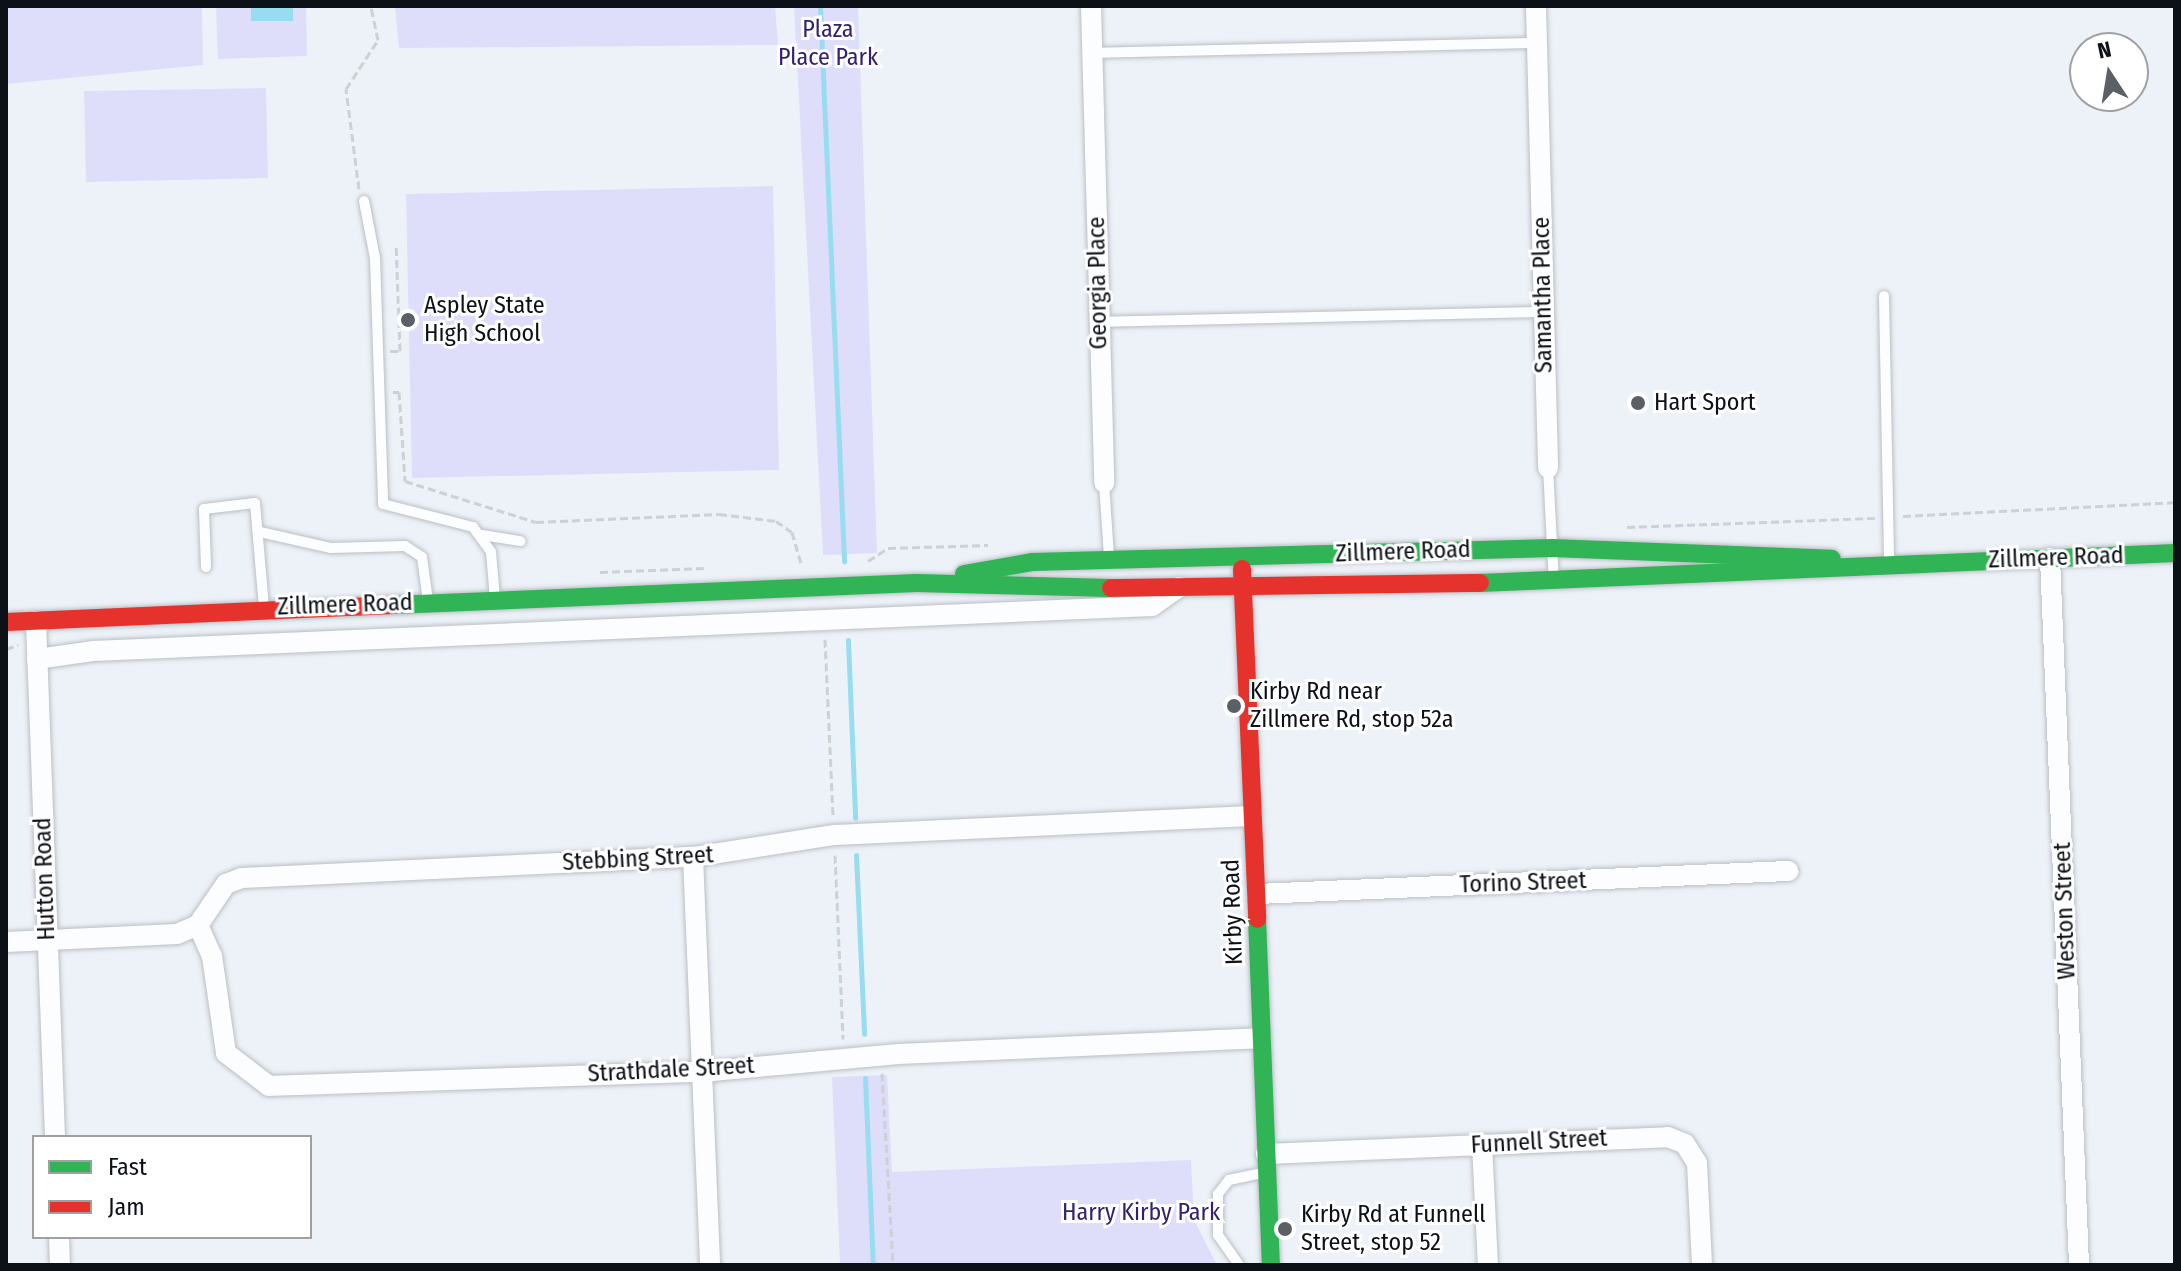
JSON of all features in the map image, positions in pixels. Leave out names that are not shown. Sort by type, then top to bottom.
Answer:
[{"type":"main road","name":"Zillmere Road","points":[[917,583],[1032,562],[1552,548],[1765,551],[1889,565]]},
{"type":"main road","name":"Zillmere Road","points":[[6,622],[264,608],[917,583],[1243,588],[1554,583],[2175,553]]},
{"type":"main road","name":"Kirby Road","points":[[1241,556],[1271,1265]]},
{"type":"main road","points":[[1244,621],[1299,586]]},
{"type":"street","name":"Georgia Place","points":[[1091,6],[1104,483]]},
{"type":"street","name":"Samantha Place","points":[[1536,6],[1548,468]]},
{"type":"street","name":"Weston Street","points":[[2050,558],[2079,1265]]},
{"type":"street","name":"Zillmere Road","points":[[37,659],[93,651],[1152,606],[1179,587]]},
{"type":"street","points":[[684,591],[687,626]]},
{"type":"street","name":"Hutton Road","points":[[36,621],[55,1135]]},
{"type":"street","name":"Stebbing Street","points":[[198,925],[226,884],[242,878],[693,857],[834,835],[1252,816]]},
{"type":"street","points":[[693,857],[710,1265]]},
{"type":"street","name":"Torino Street","points":[[1257,894],[1789,871]]},
{"type":"street","points":[[6,942],[168,935],[198,925]]},
{"type":"street","name":"Strathdale Street","points":[[198,925],[212,956],[226,1053],[269,1086],[702,1071],[844,1057],[1261,1038]]},
{"type":"street","name":"Funnell Street","points":[[1266,1163],[1482,1144],[1678,1140],[1697,1163],[1702,1265]]},
{"type":"street","points":[[1482,1144],[1488,1265]]},
{"type":"street","points":[[59,1239],[60,1265]]},
{"type":"lane","points":[[1092,53],[1537,43]]},
{"type":"lane","points":[[364,201],[375,258],[383,504],[453,517],[480,534],[521,541]]},
{"type":"lane","points":[[1884,296],[1889,565]]},
{"type":"lane","points":[[1098,322],[1544,312]]},
{"type":"lane","name":"Samantha Place","points":[[1548,468],[1554,583]]},
{"type":"lane","name":"Georgia Place","points":[[1104,483],[1109,559]]},
{"type":"lane","points":[[206,567],[208,505],[255,503],[260,532],[264,608]]},
{"type":"lane","points":[[260,532],[331,548],[405,546],[422,557],[428,601]]},
{"type":"lane","points":[[480,534],[491,552],[495,599]]},
{"type":"lane","points":[[1239,1265],[1218,1235],[1218,1194],[1229,1180],[1266,1163]]},
{"type":"path","points":[[364,201],[346,89],[378,40],[371,6]]},
{"type":"path","points":[[386,365],[385,351],[400,351],[396,244]]},
{"type":"path","points":[[386,379],[387,392],[399,392],[405,481],[536,522],[719,514],[776,521],[792,532],[802,571]]},
{"type":"path","points":[[1611,527],[2175,502]]},
{"type":"path","points":[[862,568],[888,548],[998,545]]},
{"type":"path","points":[[593,573],[718,569]]},
{"type":"path","points":[[790,572],[812,571]]},
{"type":"path","points":[[825,628],[844,1057]]},
{"type":"path","points":[[6,649],[16,645]]},
{"type":"path","points":[[869,1071],[881,1071],[893,1265]]},
{"type":"green space","points":[[6,6],[202,6],[203,65],[6,84]]},
{"type":"green space","points":[[216,6],[306,6],[307,56],[218,59]]},
{"type":"green space","points":[[395,6],[775,6],[778,45],[399,48]]},
{"type":"green space","name":"Plaza Place Park","points":[[794,6],[858,6],[877,553],[823,555]]},
{"type":"green space","points":[[266,88],[268,178],[86,182],[84,91]]},
{"type":"green space","points":[[773,186],[779,470],[412,478],[406,194]]},
{"type":"green space","name":"Harry Kirby Park","points":[[887,1075],[892,1172],[1191,1160],[1194,1220],[1217,1265],[840,1265],[832,1077]]},
{"type":"shaded area","points":[[251,6],[293,6],[293,21],[251,21]]},
{"type":"waterway","points":[[820,6],[844,561]]},
{"type":"waterway","points":[[848,640],[855,818]]},
{"type":"waterway","points":[[856,855],[864,1034]]},
{"type":"waterway","points":[[865,1078],[873,1265]]},
{"type":"traffic: fast","points":[[964,574],[1032,562],[1552,548],[1832,559]]},
{"type":"traffic: fast","points":[[1480,583],[2175,553]]},
{"type":"traffic: fast","points":[[394,605],[917,583],[1111,588]]},
{"type":"traffic: fast","points":[[1257,919],[1271,1265]]},
{"type":"traffic: jam","points":[[1242,569],[1257,919]]},
{"type":"traffic: jam","points":[[1111,588],[1480,583]]},
{"type":"traffic: jam","points":[[6,622],[394,605]]},
{"type":"place","name":"Aspley State High School","points":[[408,320]]},
{"type":"place","name":"Hart Sport","points":[[1638,403]]},
{"type":"place","name":"Kirby Rd near Zillmere Rd, stop 52a","points":[[1234,706]]},
{"type":"place","name":"Kirby Rd at Funnell Street, stop 52","points":[[1285,1229]]}]
